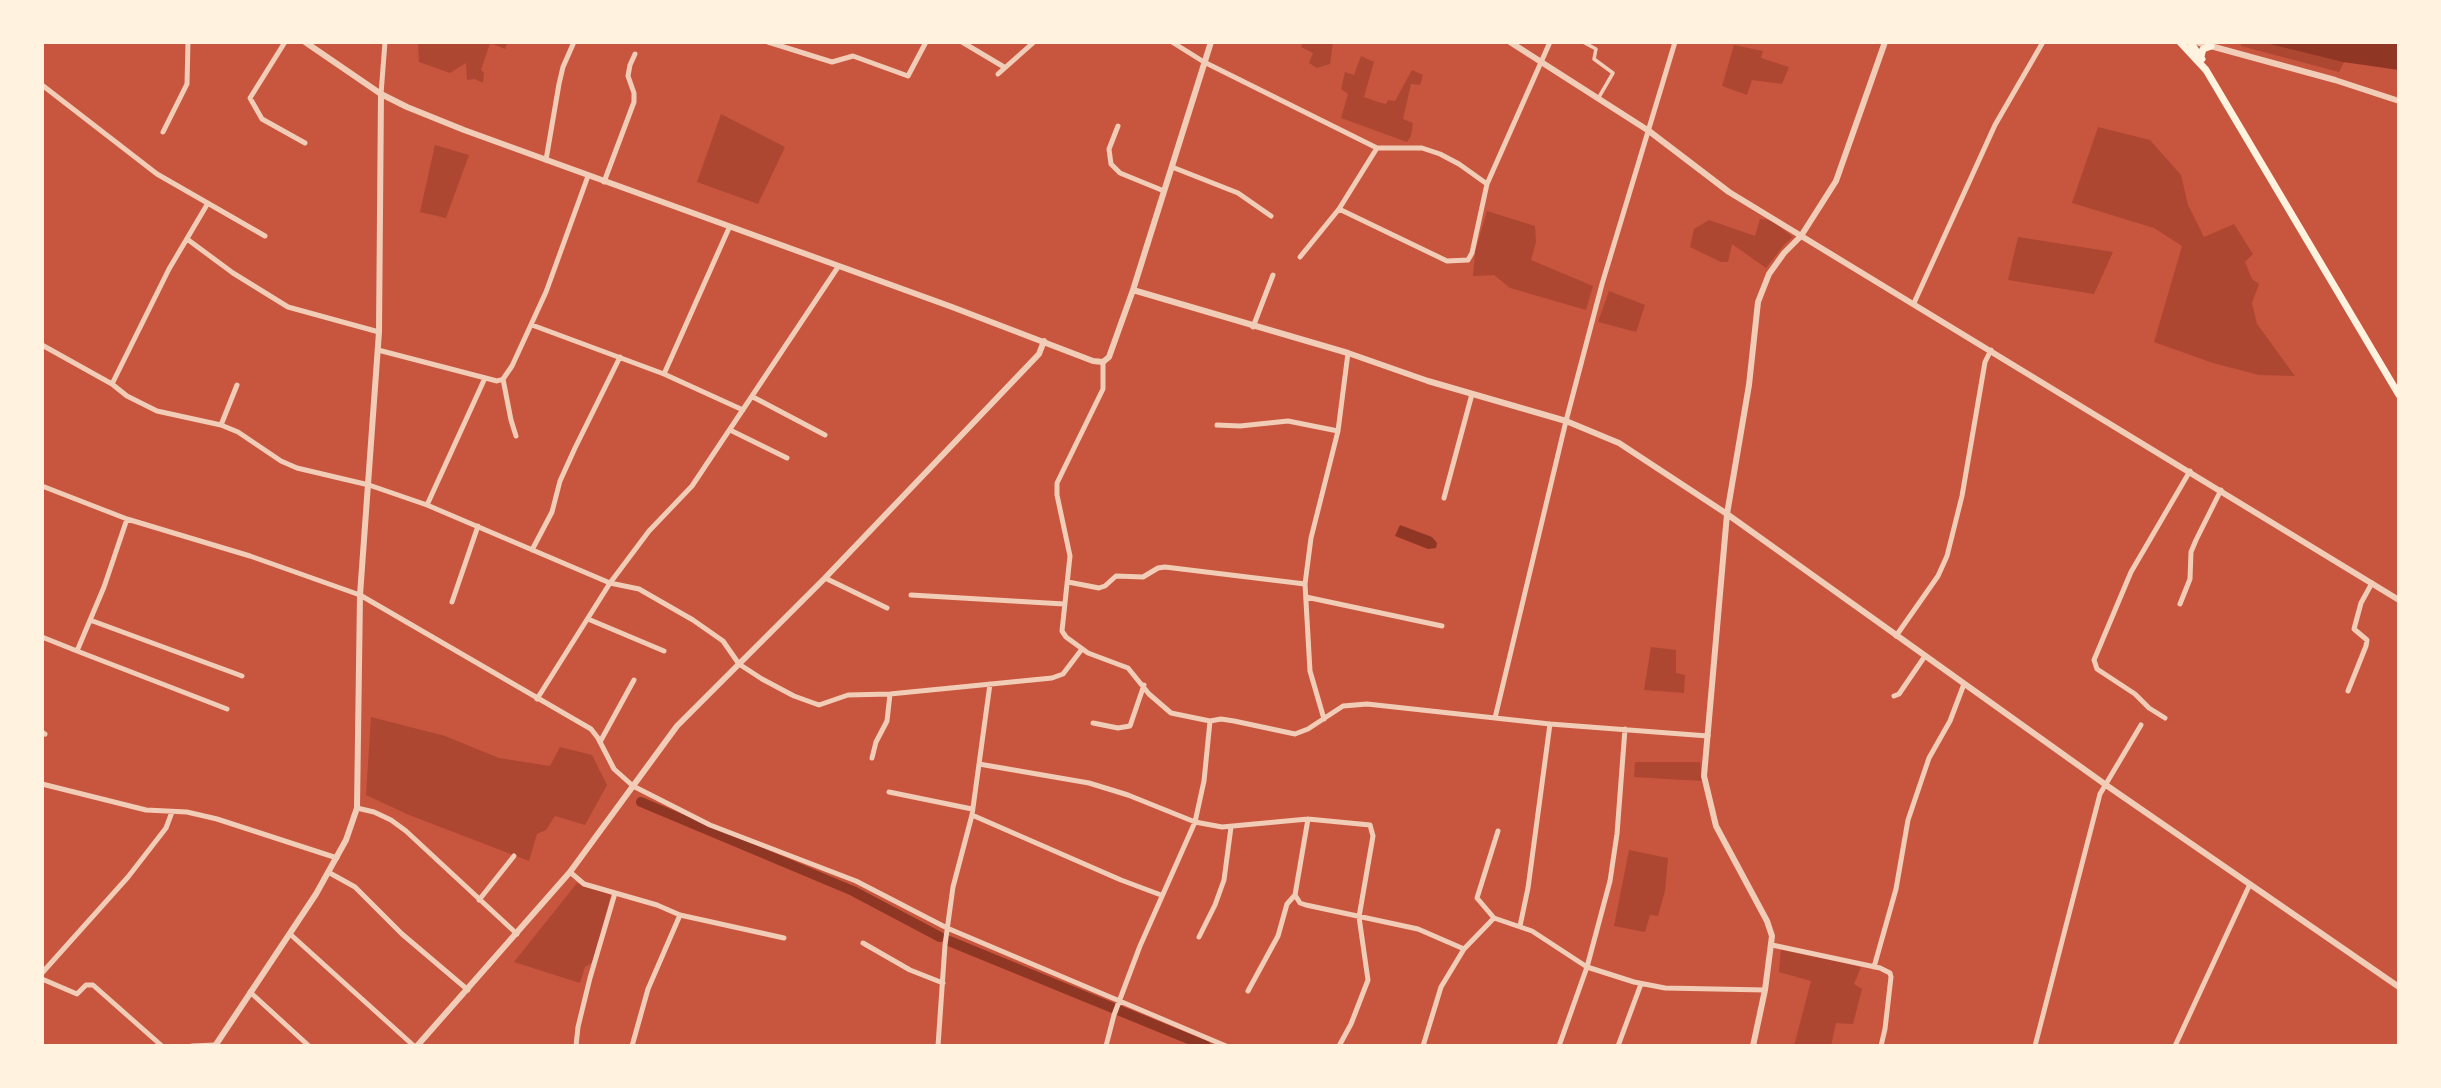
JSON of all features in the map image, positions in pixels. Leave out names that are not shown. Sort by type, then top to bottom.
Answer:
[{"type":"main road","points":[[2180,42],[2206,70]]},
{"type":"main road","points":[[2190,42],[2399,395]]},
{"type":"main road","points":[[2201,57],[2203,49],[2211,46]]},
{"type":"street","points":[[163,132],[187,84],[188,42]]},
{"type":"street","points":[[285,42],[250,98],[262,119],[305,143]]},
{"type":"street","points":[[305,42],[381,94],[464,130],[1093,361],[1102,362],[1109,357],[1133,290],[1211,42]]},
{"type":"street","points":[[192,1046],[215,1046],[337,858],[356,808],[360,595],[379,332],[381,94],[384,42]]},
{"type":"street","points":[[546,160],[563,67],[574,42]]},
{"type":"street","points":[[768,42],[832,62],[853,56],[908,76],[926,42]]},
{"type":"street","points":[[962,42],[1004,67]]},
{"type":"street","points":[[998,74],[1034,42]]},
{"type":"street","points":[[1172,42],[1204,62],[1377,148],[1422,148],[1459,164],[1487,184]]},
{"type":"street","points":[[1510,42],[1649,131],[1712,180],[1801,236],[2399,600]]},
{"type":"street","points":[[1339,209],[1447,261],[1465,262],[1472,253],[1487,184],[1550,42]]},
{"type":"street","points":[[1583,42],[1596,49],[1594,59],[1613,73],[1598,99]]},
{"type":"street","points":[[1495,718],[1566,421],[1602,284],[1675,42]]},
{"type":"street","points":[[1753,1046],[1772,945],[1767,921],[1722,839],[1710,807],[1704,776],[1727,514],[1749,385],[1758,302],[1769,274],[1801,236],[1836,181],[1885,42]]},
{"type":"street","points":[[1914,303],[1995,125],[2043,42]]},
{"type":"street","points":[[2196,42],[2399,101]]},
{"type":"street","points":[[604,182],[634,102],[635,93],[628,76],[629,65],[635,54]]},
{"type":"street","points":[[42,85],[157,174],[265,236]]},
{"type":"street","points":[[1118,126],[1110,149],[1111,164],[1120,173],[1164,191]]},
{"type":"street","points":[[1300,257],[1339,209],[1377,148]]},
{"type":"street","points":[[1172,166],[1238,193],[1271,216]]},
{"type":"street","points":[[516,436],[503,379],[547,292],[588,176]]},
{"type":"street","points":[[112,384],[169,269],[208,203]]},
{"type":"street","points":[[664,374],[729,228]]},
{"type":"street","points":[[187,239],[233,273],[288,307],[379,332]]},
{"type":"street","points":[[537,699],[610,583],[649,531],[692,486],[838,267]]},
{"type":"street","points":[[1253,327],[1273,275]]},
{"type":"street","points":[[1133,290],[1566,421],[1619,443],[1727,514],[1964,684],[2108,781],[2399,987]]},
{"type":"street","points":[[532,325],[664,374],[744,410]]},
{"type":"street","points":[[290,934],[415,1046],[468,990],[570,872],[677,726],[825,578],[1039,354],[1044,341]]},
{"type":"street","points":[[42,345],[157,411],[221,425],[238,432],[281,461],[297,468],[369,485],[427,505],[610,583],[639,589],[723,641],[738,664],[794,696],[819,705],[848,695],[890,694],[1058,676],[1063,674],[1082,649]]},
{"type":"street","points":[[378,350],[496,381],[503,379]]},
{"type":"street","points":[[1896,636],[1938,576],[1947,556],[1962,496],[1985,362],[1991,350]]},
{"type":"street","points":[[1324,719],[1310,671],[1305,584],[1311,538],[1338,431],[1348,353]]},
{"type":"street","points":[[532,550],[552,512],[560,481],[575,448],[620,357]]},
{"type":"street","points":[[1102,362],[1103,389],[1057,483],[1057,495],[1069,549],[1062,626],[1065,636],[1082,649],[1128,668],[1149,694],[1171,712],[1210,721],[1234,721],[1295,734],[1343,706],[1367,704],[1549,724],[1708,736]]},
{"type":"street","points":[[427,505],[485,378]]},
{"type":"street","points":[[221,425],[237,385]]},
{"type":"street","points":[[1444,498],[1472,394]]},
{"type":"street","points":[[753,397],[825,435]]},
{"type":"street","points":[[1217,425],[1240,426],[1288,421],[1338,431]]},
{"type":"street","points":[[730,430],[787,458]]},
{"type":"street","points":[[2165,718],[2127,688],[2097,669],[2094,660],[2131,572],[2190,471]]},
{"type":"street","points":[[42,486],[127,519],[250,556],[360,595],[591,729],[614,769],[632,786],[710,825],[856,881],[947,931],[1204,1042],[1226,1046]]},
{"type":"street","points":[[2180,604],[2190,579],[2191,552],[2221,490]]},
{"type":"street","points":[[77,651],[127,519]]},
{"type":"street","points":[[452,602],[478,526]]},
{"type":"street","points":[[1068,582],[1099,588],[1116,576],[1143,577],[1165,567],[1305,584]]},
{"type":"street","points":[[825,578],[887,608]]},
{"type":"street","points":[[2348,691],[2366,646],[2367,640],[2356,633],[2355,625],[2361,603],[2372,583]]},
{"type":"street","points":[[911,595],[1064,604]]},
{"type":"street","points":[[1306,597],[1442,626]]},
{"type":"street","points":[[588,619],[664,651]]},
{"type":"street","points":[[90,620],[242,676]]},
{"type":"street","points":[[42,637],[228,709]]},
{"type":"street","points":[[1894,696],[1899,694],[1925,656]]},
{"type":"street","points":[[600,742],[634,680]]},
{"type":"street","points":[[938,1046],[945,945],[953,887],[972,812],[990,684]]},
{"type":"street","points":[[1874,967],[1896,888],[1908,820],[1929,758],[1950,721],[1964,684]]},
{"type":"street","points":[[1093,723],[1118,728],[1130,726],[1144,685]]},
{"type":"street","points":[[872,758],[876,742],[887,721],[890,694]]},
{"type":"street","points":[[1106,1046],[1118,1004],[1161,895],[1195,822],[1204,781],[1210,721]]},
{"type":"street","points":[[1520,926],[1528,888],[1549,724]]},
{"type":"street","points":[[2035,1046],[2100,794],[2141,725]]},
{"type":"street","points":[[1559,1046],[1587,967],[1614,858],[1625,729]]},
{"type":"street","points":[[979,764],[1089,783],[1128,795],[1195,822],[1231,827],[1308,819],[1367,824],[1372,828],[1373,836],[1359,917],[1368,980],[1339,1046]]},
{"type":"street","points":[[42,784],[146,810],[217,819],[337,858]]},
{"type":"street","points":[[889,792],[972,812],[1121,880],[1161,895]]},
{"type":"street","points":[[356,808],[374,812],[406,831],[517,934]]},
{"type":"street","points":[[42,973],[128,877],[166,828],[173,812]]},
{"type":"street","points":[[1248,991],[1278,936],[1286,904],[1295,895],[1308,819]]},
{"type":"street","points":[[1199,937],[1224,880],[1231,827]]},
{"type":"street","points":[[1498,831],[1477,898],[1494,918],[1545,938],[1587,967],[1641,984],[1665,988],[1765,990]]},
{"type":"street","points":[[479,900],[514,856]]},
{"type":"street","points":[[328,872],[355,887],[402,933],[468,990]]},
{"type":"street","points":[[570,872],[584,884],[657,905],[680,915],[784,938]]},
{"type":"street","points":[[2175,1046],[2250,884]]},
{"type":"street","points":[[576,1046],[590,978],[615,893]]},
{"type":"street","points":[[1295,895],[1300,903],[1306,905],[1418,929],[1464,949]]},
{"type":"street","points":[[632,1046],[648,989],[680,915]]},
{"type":"street","points":[[1423,1046],[1441,987],[1464,949],[1494,918]]},
{"type":"street","points":[[863,943],[910,970],[943,983]]},
{"type":"street","points":[[1772,945],[1888,971],[1891,977],[1881,1046]]},
{"type":"street","points":[[42,979],[77,994],[86,985],[93,985],[162,1046]]},
{"type":"street","points":[[1618,1046],[1641,984]]},
{"type":"street","points":[[250,992],[309,1046]]},
{"type":"shaded area","points":[[418,42],[508,42],[505,49],[490,43],[481,70],[484,73],[483,83],[475,79],[467,80],[466,63],[450,73],[419,62]]},
{"type":"shaded area","points":[[1303,42],[1333,42],[1330,64],[1317,68],[1309,63],[1313,53],[1301,47]]},
{"type":"shaded area","points":[[2241,42],[2261,42],[2344,62],[2339,72],[2241,46]]},
{"type":"shaded area","points":[[2261,42],[2399,42],[2399,70],[2343,62]]},
{"type":"shaded area","points":[[1734,45],[1763,51],[1761,58],[1789,67],[1782,84],[1752,80],[1747,95],[1722,86]]},
{"type":"shaded area","points":[[1361,56],[1374,62],[1364,97],[1378,102],[1386,104],[1388,100],[1395,101],[1412,70],[1423,75],[1420,85],[1411,84],[1403,119],[1413,123],[1407,142],[1341,118],[1348,94],[1341,89],[1345,72],[1354,75]]},
{"type":"shaded area","points":[[721,114],[785,147],[758,204],[697,182]]},
{"type":"shaded area","points":[[2098,127],[2150,140],[2181,175],[2188,205],[2204,237],[2234,224],[2253,254],[2245,262],[2252,279],[2259,284],[2252,303],[2257,324],[2295,376],[2259,375],[2213,363],[2154,342],[2182,246],[2154,228],[2072,203]]},
{"type":"shaded area","points":[[435,145],[469,155],[446,218],[420,212]]},
{"type":"shaded area","points":[[1487,211],[1535,226],[1536,242],[1531,260],[1593,286],[1586,310],[1510,288],[1494,275],[1473,276],[1475,252]]},
{"type":"shaded area","points":[[1760,219],[1771,220],[1793,237],[1766,268],[1732,244],[1728,262],[1721,262],[1690,247],[1694,229],[1709,220],[1755,236]]},
{"type":"shaded area","points":[[2018,237],[2113,252],[2094,294],[2008,280]]},
{"type":"shaded area","points":[[1609,291],[1645,305],[1636,332],[1598,322]]},
{"type":"shaded area","points":[[1400,525],[1432,537],[1437,543],[1436,548],[1428,549],[1395,536]]},
{"type":"shaded area","points":[[1651,647],[1676,650],[1676,673],[1685,675],[1684,693],[1644,690]]},
{"type":"shaded area","points":[[371,717],[445,736],[499,758],[550,766],[560,747],[592,755],[607,785],[585,825],[555,816],[546,830],[537,834],[529,861],[409,815],[366,795]]},
{"type":"shaded area","points":[[1635,762],[1700,762],[1702,781],[1634,777]]},
{"type":"shaded area","points":[[1629,850],[1668,858],[1665,891],[1658,916],[1650,915],[1645,932],[1614,926]]},
{"type":"shaded area","points":[[577,883],[611,895],[593,962],[585,967],[580,983],[514,962]]},
{"type":"shaded area","points":[[1781,947],[1861,967],[1854,984],[1862,989],[1853,1024],[1836,1023],[1831,1046],[1794,1046],[1811,981],[1779,972]]},
{"type":"waterway","points":[[641,802],[853,891],[940,937]]},
{"type":"waterway","points":[[949,941],[1206,1046]]}]
